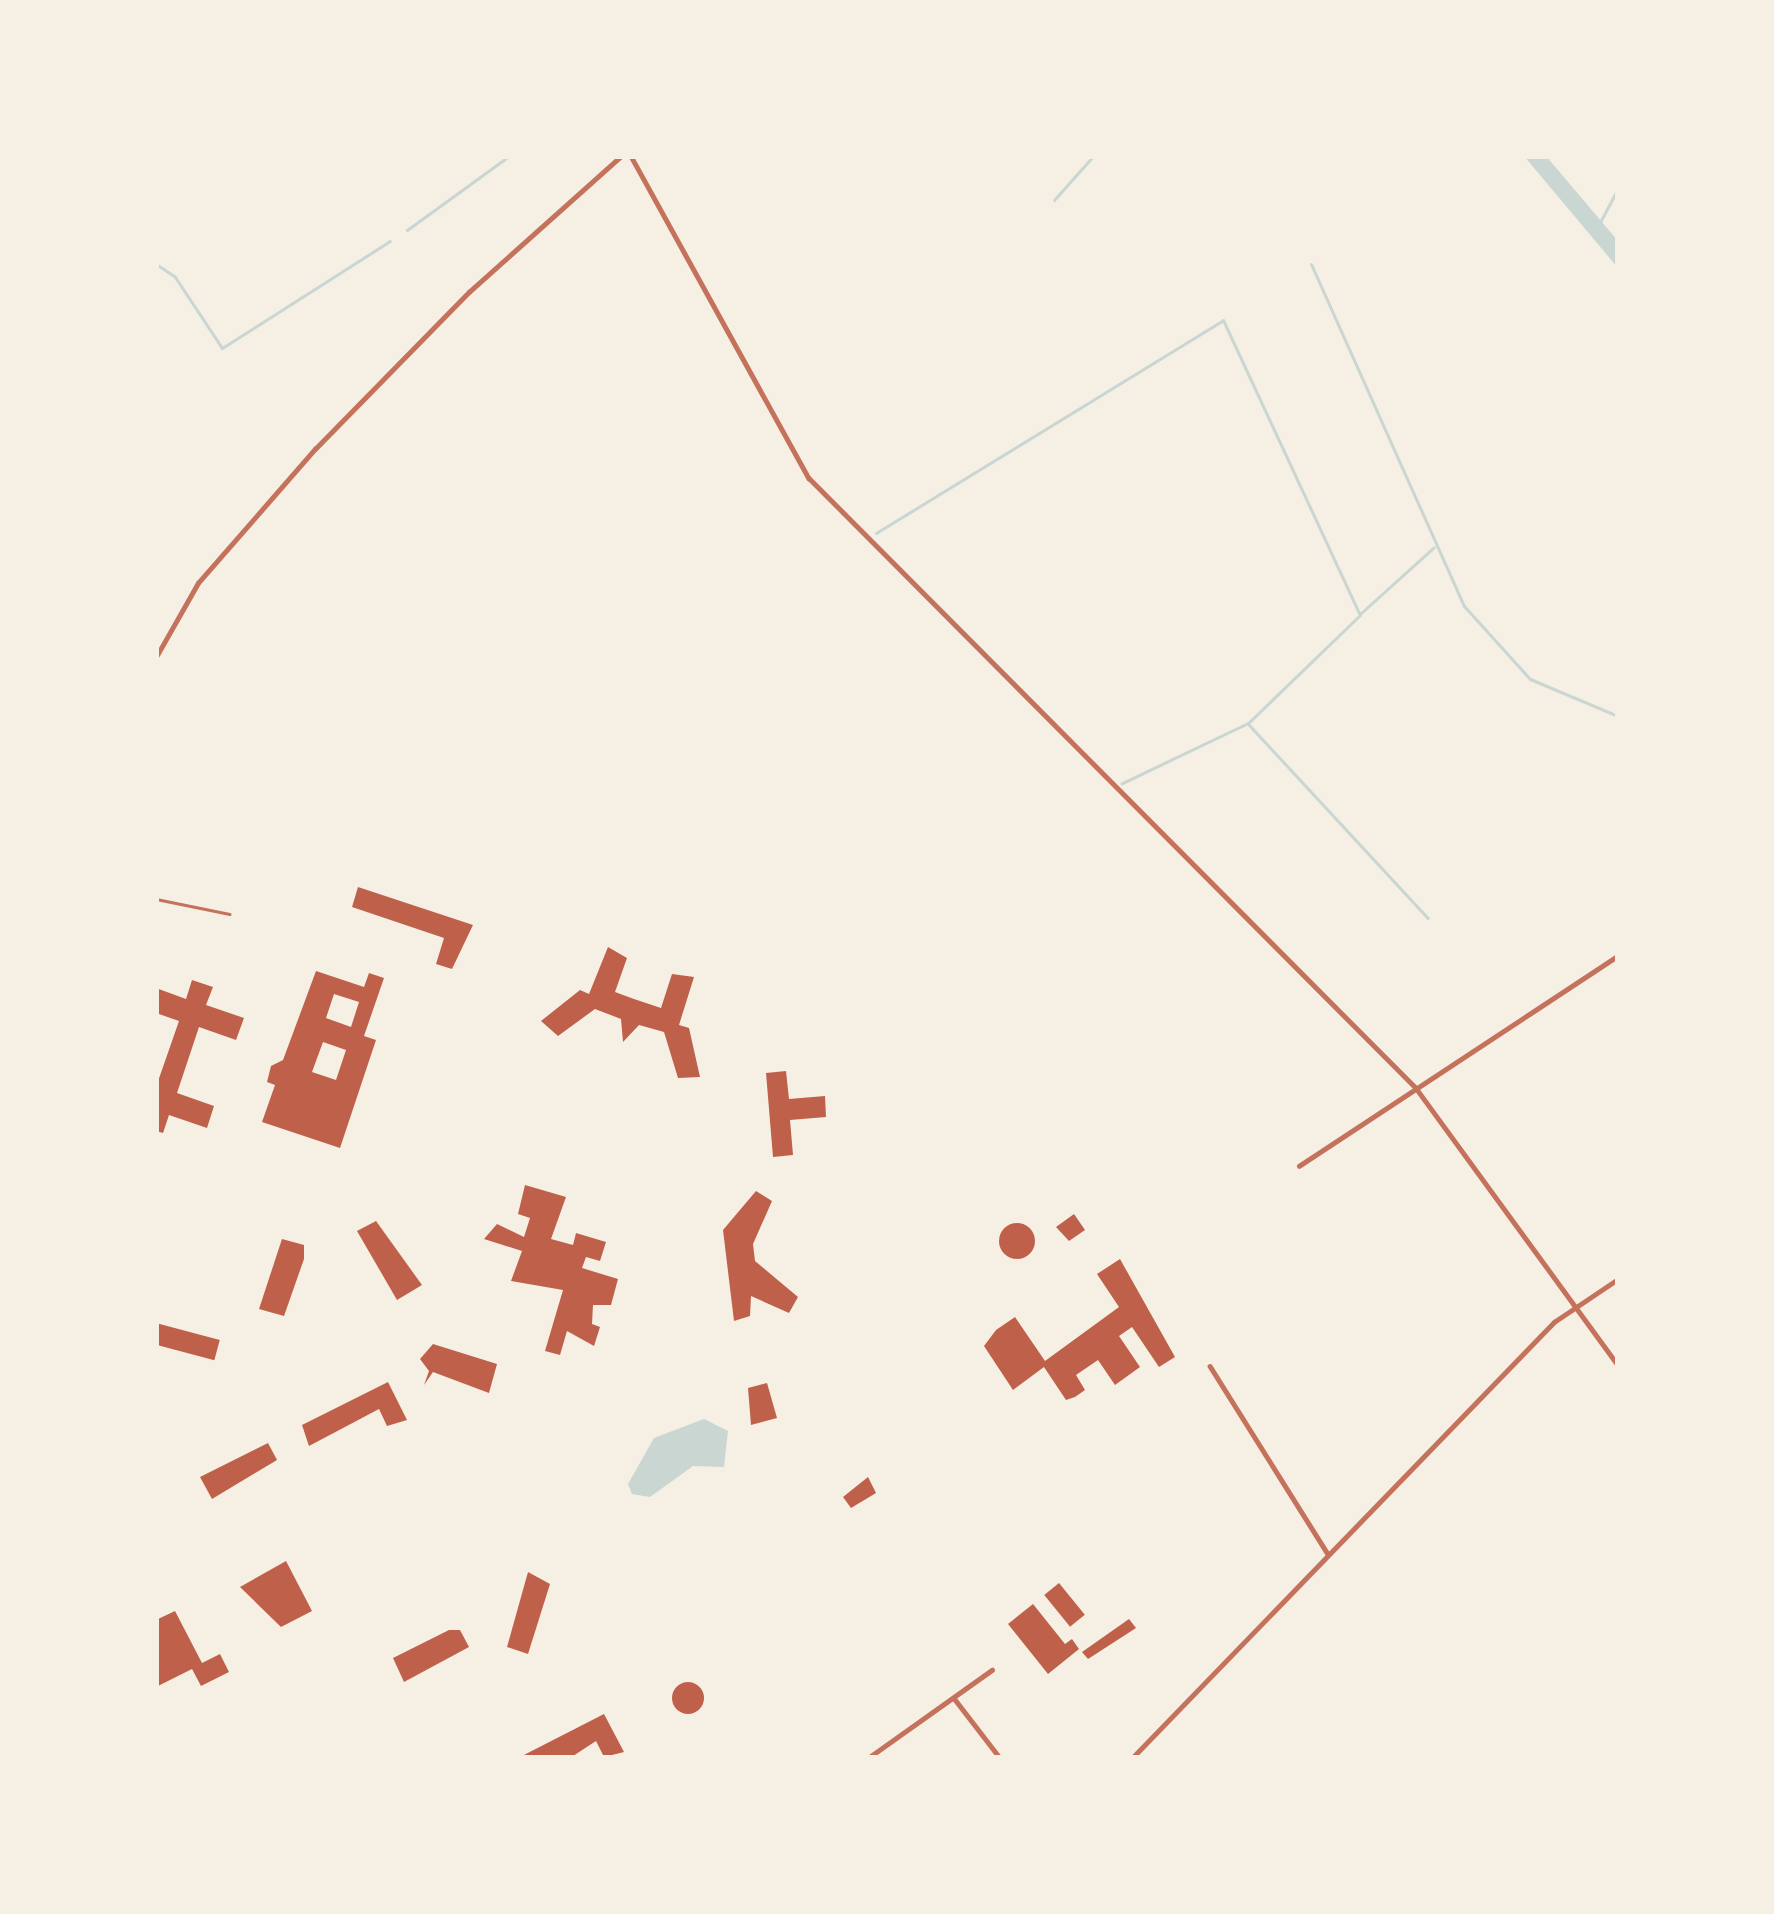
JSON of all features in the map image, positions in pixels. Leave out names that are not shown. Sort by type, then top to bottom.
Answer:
[{"type":"street","points":[[156,657],[198,584],[315,449],[470,292],[621,156]]},
{"type":"street","points":[[631,156],[809,478],[1416,1088],[1618,1365]]},
{"type":"street","points":[[1299,1166],[1618,956]]},
{"type":"street","points":[[1132,1758],[1575,1306],[1618,1279]]},
{"type":"street","points":[[1210,1366],[1328,1554]]},
{"type":"street","points":[[868,1758],[992,1670]]},
{"type":"street","points":[[954,1698],[1000,1758]]},
{"type":"street","points":[[880,1750],[886,1758]]},
{"type":"lane","points":[[156,899],[229,914]]},
{"type":"shaded area","points":[[1524,156],[1546,156],[1618,241],[1618,268]]},
{"type":"shaded area","points":[[704,1419],[728,1431],[724,1467],[693,1466],[650,1497],[632,1494],[628,1484],[654,1438]]},
{"type":"building","points":[[358,887],[473,925],[452,969],[436,964],[444,938],[352,907]]},
{"type":"building","points":[[608,947],[627,958],[615,992],[634,999],[661,1008],[672,974],[694,977],[679,1025],[689,1028],[700,1077],[678,1078],[664,1032],[639,1025],[623,1042],[621,1019],[595,1009],[558,1036],[541,1021],[580,990],[589,994]]},
{"type":"building","points":[[316,971],[364,987],[369,973],[384,978],[364,1036],[376,1040],[340,1148],[262,1122],[275,1085],[267,1082],[271,1066],[283,1060]],"holes":[[[334,994],[359,1002],[351,1027],[326,1018]],[[323,1042],[346,1050],[336,1080],[312,1072]]]},
{"type":"building","points":[[192,980],[213,987],[206,1005],[244,1018],[236,1040],[199,1027],[177,1093],[214,1106],[207,1128],[169,1115],[163,1133],[156,1131],[156,1087],[179,1021],[156,1013],[156,988],[186,999]]},
{"type":"building","points":[[786,1071],[789,1099],[825,1096],[826,1117],[790,1120],[793,1155],[773,1157],[766,1073]]},
{"type":"building","points":[[525,1185],[566,1197],[551,1239],[573,1245],[576,1233],[606,1242],[600,1261],[586,1257],[582,1268],[618,1279],[611,1305],[593,1305],[592,1324],[600,1327],[594,1346],[567,1331],[560,1355],[545,1351],[563,1290],[511,1281],[522,1251],[484,1239],[497,1224],[524,1237],[530,1218],[518,1214]]},
{"type":"building","points":[[756,1191],[772,1201],[753,1244],[755,1261],[798,1297],[789,1313],[751,1296],[750,1316],[734,1321],[723,1230]]},
{"type":"building","points":[[1074,1214],[1085,1230],[1069,1241],[1056,1227]]},
{"type":"building","points":[[376,1221],[422,1285],[397,1300],[357,1231]]},
{"type":"building","points":[[1017,1223],[1030,1228],[1035,1241],[1030,1254],[1017,1259],[1004,1254],[999,1241],[1004,1228]]},
{"type":"building","points":[[282,1239],[304,1245],[304,1259],[284,1316],[259,1309]]},
{"type":"building","points":[[1120,1259],[1175,1357],[1159,1367],[1132,1327],[1119,1336],[1140,1367],[1115,1385],[1098,1360],[1076,1375],[1085,1390],[1075,1397],[1066,1400],[1044,1367],[1013,1390],[984,1346],[996,1330],[1015,1317],[1045,1361],[1119,1307],[1097,1274]]},
{"type":"building","points":[[156,1323],[220,1340],[214,1360],[156,1345]]},
{"type":"building","points":[[433,1344],[497,1364],[489,1393],[433,1372],[424,1385],[429,1371],[420,1359]]},
{"type":"building","points":[[388,1382],[407,1420],[387,1426],[379,1409],[309,1446],[302,1425]]},
{"type":"building","points":[[767,1383],[777,1418],[751,1425],[748,1388]]},
{"type":"building","points":[[268,1443],[277,1460],[212,1499],[200,1477]]},
{"type":"building","points":[[868,1477],[876,1493],[851,1508],[843,1497]]},
{"type":"building","points":[[286,1561],[312,1611],[281,1627],[240,1587]]},
{"type":"building","points":[[528,1572],[550,1584],[528,1654],[507,1647]]},
{"type":"building","points":[[1059,1583],[1085,1615],[1070,1627],[1044,1595]]},
{"type":"building","points":[[1033,1604],[1065,1644],[1072,1639],[1079,1649],[1048,1674],[1008,1624]]},
{"type":"building","points":[[175,1611],[202,1663],[220,1654],[229,1672],[201,1686],[192,1669],[156,1687],[156,1620]]},
{"type":"building","points":[[1129,1619],[1136,1628],[1088,1659],[1082,1652]]},
{"type":"building","points":[[449,1630],[460,1630],[469,1647],[404,1682],[393,1658]]},
{"type":"building","points":[[688,1682],[699,1687],[704,1698],[699,1709],[688,1714],[677,1709],[672,1698],[677,1687]]},
{"type":"building","points":[[604,1714],[624,1752],[604,1757],[596,1741],[570,1758],[518,1758]]},
{"type":"waterway","points":[[407,230],[509,156]]},
{"type":"waterway","points":[[1054,200],[1093,156]]},
{"type":"waterway","points":[[1599,224],[1618,189]]},
{"type":"waterway","points":[[156,264],[175,277],[222,348],[390,241]]},
{"type":"waterway","points":[[1311,264],[1464,606],[1530,679],[1618,716]]},
{"type":"waterway","points":[[876,533],[1223,320],[1360,615],[1248,723],[1122,783]]},
{"type":"waterway","points":[[1361,613],[1434,547]]},
{"type":"waterway","points":[[1249,725],[1428,918]]}]
